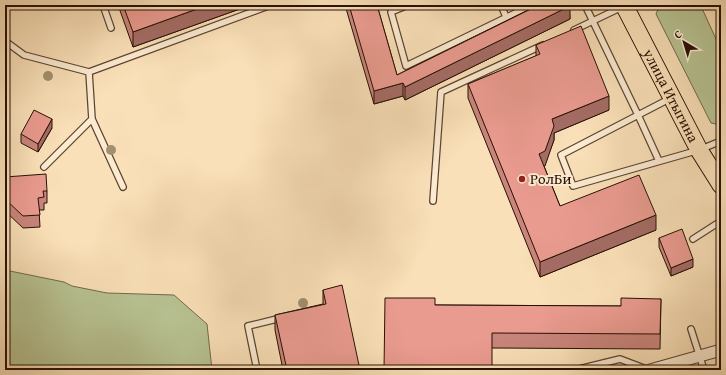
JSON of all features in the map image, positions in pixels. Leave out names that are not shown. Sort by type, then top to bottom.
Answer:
[{"type":"main road","name":"улица Итыгина","points":[[626,6],[699,150],[721,185]]},
{"type":"street","points":[[650,370],[721,350]]},
{"type":"lane","points":[[103,5],[111,28]]},
{"type":"lane","points":[[5,41],[24,55],[89,72],[271,5]]},
{"type":"lane","points":[[408,5],[391,12],[406,66],[532,5]]},
{"type":"lane","points":[[501,5],[506,18]]},
{"type":"lane","points":[[585,5],[659,162]]},
{"type":"lane","points":[[571,31],[626,6]]},
{"type":"lane","points":[[432,201],[441,92],[550,41]]},
{"type":"lane","points":[[89,72],[92,120],[123,187]]},
{"type":"lane","points":[[672,98],[561,155],[573,186],[699,150],[721,141]]},
{"type":"lane","points":[[44,167],[92,120]]},
{"type":"lane","points":[[693,239],[721,221]]},
{"type":"lane","points":[[257,370],[248,326],[286,317]]},
{"type":"lane","points":[[692,329],[704,370]]},
{"type":"lane","points":[[575,370],[620,358],[650,370]]},
{"type":"green space","points":[[660,5],[701,6],[721,50],[721,125],[711,123],[656,14]]},
{"type":"green space","points":[[5,270],[64,282],[72,286],[107,293],[174,295],[207,324],[212,370],[5,370]]},
{"type":"building","points":[[123,5],[208,5],[133,32]]},
{"type":"building","points":[[349,5],[377,5],[397,75],[539,5],[570,6],[405,87],[403,83],[374,91]]},
{"type":"building","name":"РолБи","points":[[581,26],[609,96],[552,119],[554,126],[545,151],[539,154],[560,206],[639,175],[656,215],[540,262],[468,84],[540,54],[536,45]]},
{"type":"building","points":[[34,110],[52,119],[38,144],[21,134]]},
{"type":"building","points":[[46,174],[47,191],[43,191],[44,197],[38,198],[40,215],[23,216],[5,199],[5,177]]},
{"type":"building","points":[[682,229],[693,259],[671,268],[659,238]]},
{"type":"building","points":[[342,285],[360,370],[287,370],[275,315],[326,304],[323,290]]},
{"type":"building","points":[[385,298],[435,298],[435,305],[621,306],[621,298],[661,299],[660,334],[492,333],[492,370],[384,370]]},
{"type":"place","name":"РолБи","points":[[522,179]]}]
